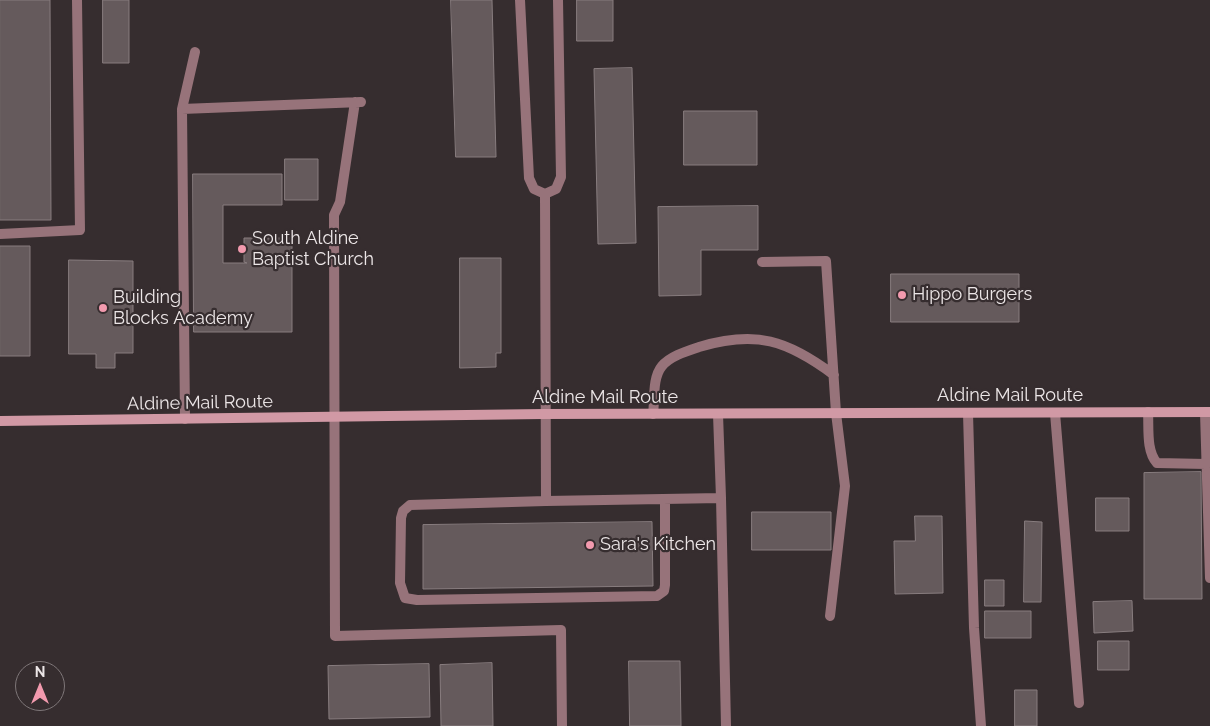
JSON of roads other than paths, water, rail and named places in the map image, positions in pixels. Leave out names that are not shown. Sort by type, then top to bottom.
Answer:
[{"type":"main road","name":"Aldine Mail Route","points":[[0,421],[544,414],[1208,412]]},
{"type":"lane","points":[[0,234],[80,230],[78,0]]},
{"type":"lane","points":[[520,0],[529,178],[534,189],[545,194],[556,189],[561,177],[558,0]]},
{"type":"lane","points":[[184,419],[182,109],[195,52]]},
{"type":"lane","points":[[182,109],[358,102],[340,202],[334,215],[335,636],[561,630],[562,726]]},
{"type":"lane","points":[[545,194],[544,414],[546,501]]},
{"type":"lane","points":[[762,262],[826,261],[836,413],[845,486],[830,616]]},
{"type":"lane","points":[[654,414],[656,376],[662,366],[683,352],[727,339],[752,338],[784,345],[805,354],[834,375]]},
{"type":"lane","points":[[968,412],[974,628],[980,726]]},
{"type":"lane","points":[[1055,412],[1079,703]]},
{"type":"lane","points":[[1148,412],[1150,449],[1157,463],[1206,464]]},
{"type":"lane","points":[[1208,412],[1206,464],[1210,578]]},
{"type":"lane","points":[[718,414],[726,726]]},
{"type":"lane","points":[[665,499],[665,585],[664,591],[657,596],[646,598],[417,600],[405,598],[400,583],[401,518],[404,511],[410,506],[546,501],[720,498]]},
{"type":"place","name":"South Aldine Baptist Church","points":[[242,249]]},
{"type":"place","name":"Hippo Burgers","points":[[902,295]]},
{"type":"place","name":"Building Blocks Academy","points":[[103,308]]},
{"type":"place","name":"Sara's Kitchen","points":[[590,545]]}]
